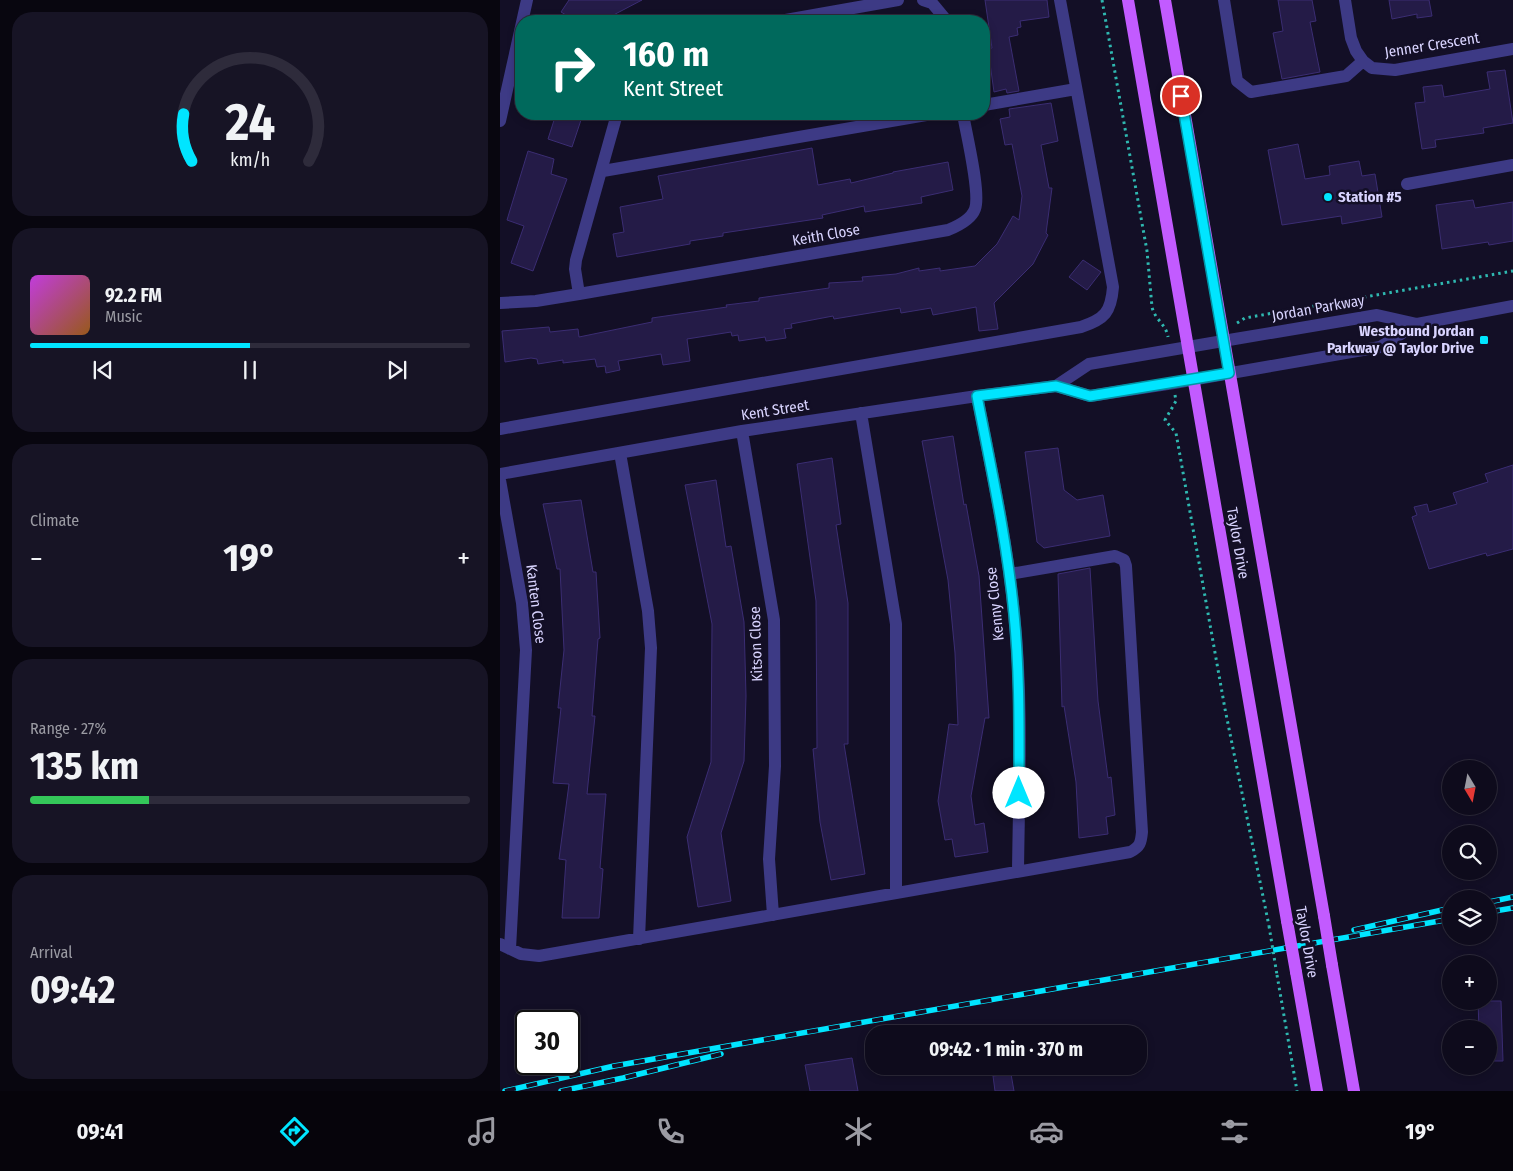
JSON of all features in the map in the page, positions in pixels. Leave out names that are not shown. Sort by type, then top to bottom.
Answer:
[{"type":"main road","name":"Taylor Drive","points":[[1128,0],[1317,1091]]},
{"type":"main road","name":"Taylor Drive","points":[[1165,0],[1354,1091]]},
{"type":"street","points":[[524,15],[527,0]]},
{"type":"street","points":[[814,15],[898,0]]},
{"type":"street","points":[[923,0],[932,3],[942,15]]},
{"type":"street","points":[[500,429],[1081,327],[1096,322],[1107,313],[1111,303],[1113,287],[1060,0]]},
{"type":"street","points":[[1224,0],[1237,82],[1251,92],[1346,76],[1362,61],[1351,38],[1345,0]]},
{"type":"street","name":"Jenner Crescent","points":[[1362,61],[1372,68],[1395,70],[1513,49]]},
{"type":"street","points":[[500,121],[515,54]]},
{"type":"street","points":[[990,104],[1076,89]]},
{"type":"street","points":[[579,294],[575,269],[576,260],[603,171],[616,120]]},
{"type":"street","points":[[603,171],[897,120]]},
{"type":"street","name":"Keith Close","points":[[500,303],[536,301],[579,294],[948,230],[959,226],[975,209],[977,194],[964,120]]},
{"type":"street","points":[[1406,184],[1513,166]]},
{"type":"street","name":"Jordan Parkway","points":[[1193,379],[1380,347],[1417,324],[1513,306]]},
{"type":"street","name":"Jordan Parkway","points":[[1188,347],[1377,315],[1417,324]]},
{"type":"street","name":"Kent Street","points":[[1056,386],[1089,364],[1188,347]]},
{"type":"street","name":"Kent Street","points":[[500,474],[742,431],[977,396],[1056,386],[1090,396],[1193,379]]},
{"type":"street","name":"Kenny Close","points":[[977,396],[1010,574],[1018,665],[1018,872]]},
{"type":"street","points":[[861,413],[896,624],[896,893]]},
{"type":"street","name":"Kitson Close","points":[[742,431],[774,620],[775,766],[769,859],[772,915]]},
{"type":"street","points":[[620,453],[648,611],[651,648],[639,939]]},
{"type":"street","name":"Kanten Close","points":[[500,480],[522,603],[526,650],[514,883],[505,946]]},
{"type":"street","points":[[505,946],[529,957],[540,956],[1130,852],[1138,848],[1141,843],[1142,832],[1126,566],[1124,560],[1115,556],[1010,574]]},
{"type":"path","points":[[1102,0],[1147,252],[1152,307],[1154,316],[1167,328]]},
{"type":"path","points":[[1242,320],[1513,271]]},
{"type":"path","points":[[1176,401],[1165,420],[1176,433],[1225,709],[1269,926],[1297,1091]]},
{"type":"building","points":[[569,0],[642,0],[613,15],[566,15],[561,12]]},
{"type":"building","points":[[985,0],[1047,0],[1049,17],[1020,21],[1021,27],[1017,28],[1018,35],[1009,37],[1019,91],[1007,93],[1006,89],[994,92],[990,63],[990,48],[992,48],[990,15],[987,15]]},
{"type":"building","points":[[1278,0],[1312,0],[1316,21],[1310,22],[1320,72],[1282,79],[1273,33],[1283,31]]},
{"type":"building","points":[[1389,0],[1429,0],[1432,16],[1417,18],[1417,14],[1392,19]]},
{"type":"building","points":[[1505,70],[1513,123],[1483,128],[1484,133],[1435,140],[1436,147],[1422,149],[1415,103],[1425,102],[1423,87],[1442,85],[1444,97],[1490,89],[1487,72]]},
{"type":"building","points":[[1051,103],[1058,141],[1041,145],[1049,188],[1052,188],[1046,233],[1048,235],[1033,264],[994,303],[998,329],[979,331],[976,307],[933,315],[931,308],[901,313],[900,308],[834,319],[833,316],[791,324],[792,328],[784,329],[786,338],[766,341],[765,337],[739,341],[738,335],[732,336],[731,332],[687,339],[690,361],[663,365],[661,354],[618,361],[620,370],[606,373],[605,366],[597,367],[595,359],[563,363],[563,360],[538,364],[537,359],[531,358],[505,362],[502,331],[549,327],[550,332],[578,329],[579,337],[652,322],[652,318],[727,307],[726,305],[759,301],[759,298],[829,288],[829,283],[863,281],[862,277],[896,274],[919,268],[919,271],[940,268],[940,271],[975,266],[997,244],[1013,216],[1019,220],[1022,196],[1012,144],[1005,145],[1000,119],[1010,117],[1009,109]]},
{"type":"building","points":[[554,120],[581,120],[572,147],[548,139]]},
{"type":"building","name":"Station #5","points":[[1298,144],[1305,179],[1330,175],[1329,166],[1359,161],[1362,176],[1375,174],[1382,217],[1342,224],[1341,216],[1282,225],[1268,150]]},
{"type":"building","points":[[812,148],[818,185],[850,179],[851,183],[893,172],[948,162],[953,190],[921,197],[922,203],[865,212],[864,206],[822,215],[823,218],[723,233],[723,236],[690,241],[690,244],[617,257],[613,234],[624,232],[620,207],[663,199],[658,176]]},
{"type":"building","points":[[528,151],[554,159],[551,174],[567,179],[533,271],[511,263],[524,226],[507,220]]},
{"type":"building","points":[[1473,200],[1475,208],[1513,202],[1513,241],[1489,245],[1488,242],[1442,249],[1436,205]]},
{"type":"building","points":[[1083,260],[1101,272],[1087,290],[1069,277]]},
{"type":"building","points":[[953,436],[964,505],[966,504],[979,576],[989,718],[985,718],[971,796],[975,825],[984,823],[988,852],[955,857],[952,839],[945,840],[938,801],[949,724],[958,725],[955,653],[948,580],[922,441]]},
{"type":"building","points":[[1058,448],[1064,490],[1077,500],[1103,495],[1110,536],[1044,548],[1037,542],[1025,452]]},
{"type":"building","points":[[832,458],[841,524],[836,525],[848,603],[848,744],[844,744],[865,874],[831,880],[820,822],[813,749],[817,748],[816,601],[797,464]]},
{"type":"building","points":[[1513,465],[1513,549],[1487,556],[1486,553],[1429,569],[1412,517],[1417,515],[1414,507],[1427,504],[1429,512],[1457,504],[1453,493],[1488,482],[1485,474]]},
{"type":"building","points":[[716,480],[726,547],[731,546],[744,622],[746,696],[744,761],[721,833],[731,901],[698,907],[687,837],[711,762],[712,624],[685,485]]},
{"type":"building","points":[[581,500],[593,572],[596,572],[600,638],[598,639],[592,716],[595,716],[587,794],[606,794],[600,868],[603,869],[599,918],[562,918],[566,860],[559,859],[569,784],[553,783],[561,708],[558,708],[564,650],[560,569],[557,569],[543,504]]},
{"type":"building","points":[[1090,568],[1098,701],[1108,778],[1111,777],[1115,815],[1106,817],[1108,834],[1079,838],[1076,782],[1064,706],[1062,707],[1058,574]]},
{"type":"building","points":[[1497,1001],[1501,1001],[1503,1061],[1497,1061],[1497,1020],[1479,1020],[1478,1010],[1497,1010]]},
{"type":"building","points":[[852,1058],[858,1091],[810,1091],[805,1065]]},
{"type":"building","points":[[1011,1075],[1014,1091],[995,1091],[993,1076]]},
{"type":"railway","points":[[1497,900],[1513,897]]},
{"type":"railway","points":[[1497,911],[1513,908]]},
{"type":"railway","points":[[1354,930],[1442,910]]},
{"type":"railway","points":[[505,1091],[614,1066],[1442,921]]},
{"type":"railway","points":[[561,1091],[721,1054]]},
{"type":"place","name":"Station #5","points":[[1328,197]]},
{"type":"place","name":"Westbound Jordan Parkway @ Taylor Drive","points":[[1484,340]]},
{"type":"route","points":[[1019,793],[1018,665],[1010,574],[977,396],[1056,386],[1090,396],[1229,373],[1181,96]]}]
